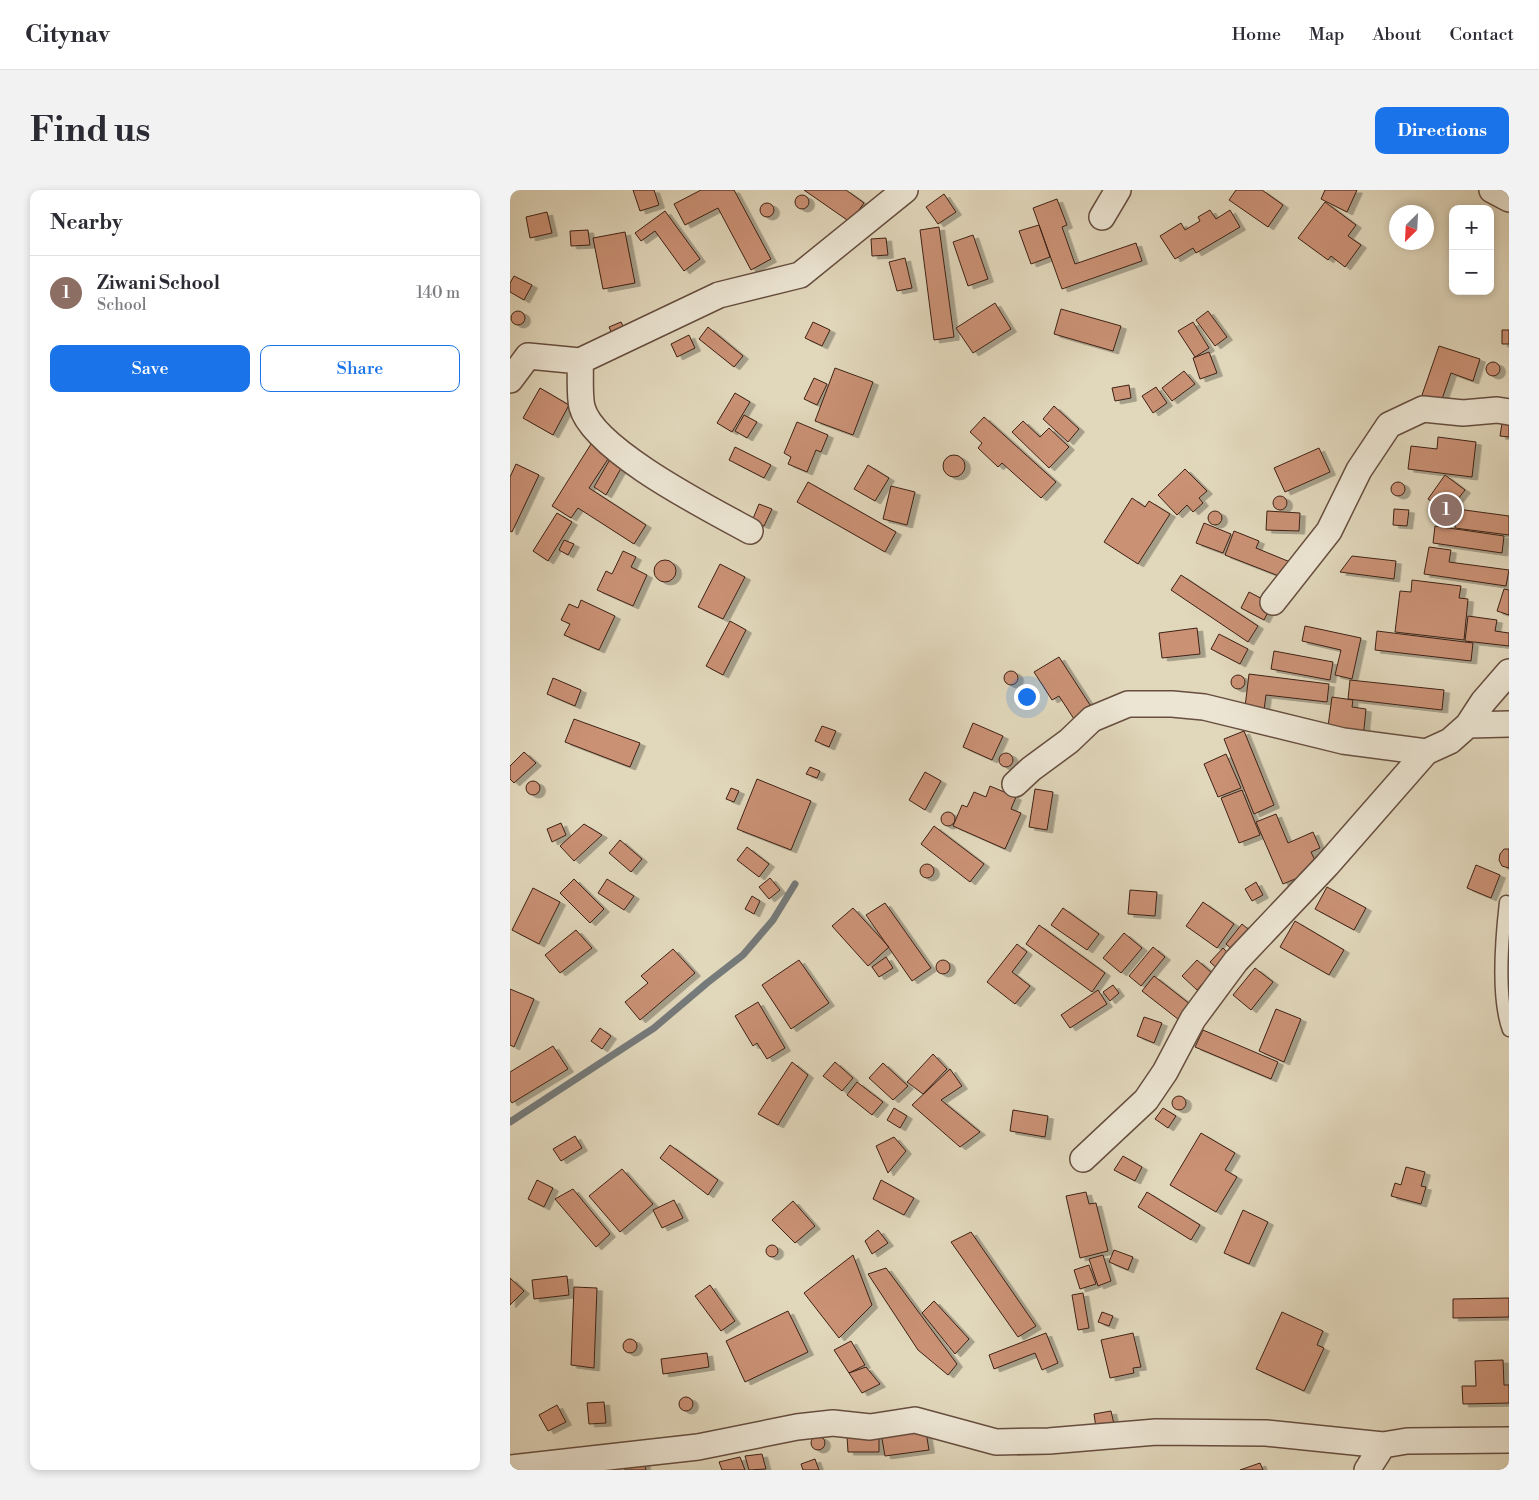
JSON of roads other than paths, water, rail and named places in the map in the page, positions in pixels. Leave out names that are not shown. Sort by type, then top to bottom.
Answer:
[{"type":"street","points":[[510,380],[528,356],[580,361],[719,295],[800,275],[905,190]]},
{"type":"street","points":[[1102,217],[1118,190]]},
{"type":"street","points":[[1492,190],[1509,199]]},
{"type":"street","points":[[580,361],[582,407],[591,425],[619,452],[674,488],[750,531]]},
{"type":"street","points":[[1273,602],[1329,531],[1359,470],[1389,425],[1422,408],[1464,413],[1497,410],[1509,412]]},
{"type":"street","points":[[1084,1159],[1146,1100],[1165,1072],[1193,1019],[1236,961],[1327,865],[1426,752],[1450,741],[1468,725],[1509,672]]},
{"type":"street","points":[[1015,784],[1031,769],[1069,741],[1092,719],[1128,704],[1172,704],[1204,707],[1343,741],[1426,752]]},
{"type":"street","points":[[1468,725],[1509,724]]},
{"type":"street","points":[[510,1468],[698,1447],[797,1427],[833,1423],[870,1427],[915,1420],[996,1442],[1049,1441],[1156,1432],[1266,1433],[1383,1445],[1407,1441],[1509,1440]]},
{"type":"street","points":[[1367,1470],[1383,1445]]},
{"type":"lane","points":[[1506,902],[1502,939],[1502,977],[1504,1017],[1509,1030]]},
{"type":"waterway","points":[[510,1122],[654,1028],[743,955],[773,920],[795,884]]},
{"type":"place","name":"Ziwani School","points":[[1446,510]]}]
